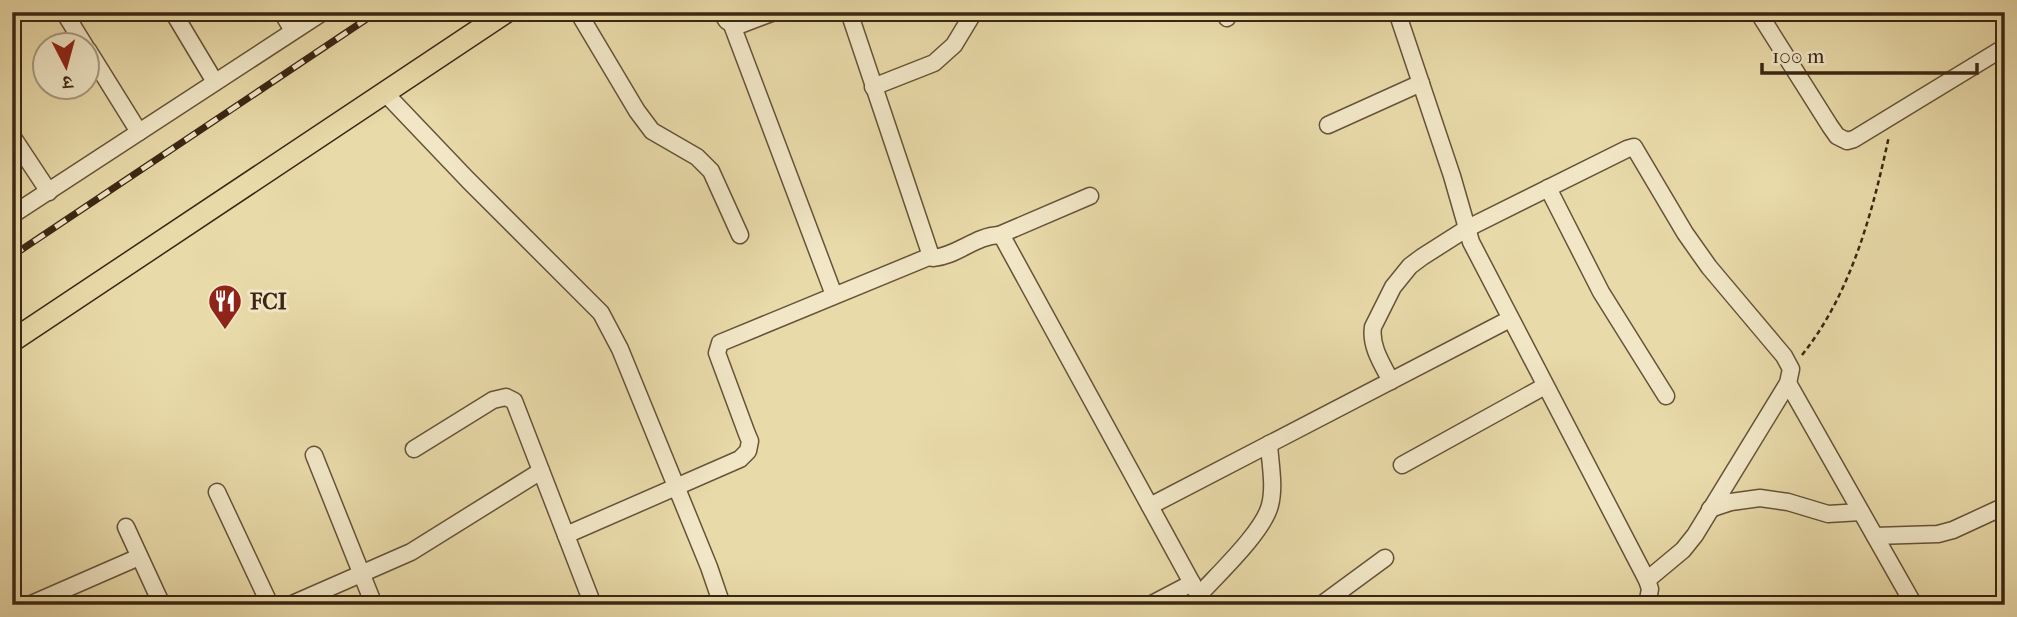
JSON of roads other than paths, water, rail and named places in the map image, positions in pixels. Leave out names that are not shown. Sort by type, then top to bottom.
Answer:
[{"type":"main road","points":[[12,341],[506,12]]},
{"type":"street","points":[[64,12],[76,32]]},
{"type":"street","points":[[173,12],[215,82]]},
{"type":"street","points":[[282,12],[293,31]]},
{"type":"street","points":[[12,215],[323,12]]},
{"type":"street","points":[[578,12],[637,111],[652,131],[697,158],[711,171],[740,235]]},
{"type":"street","points":[[721,12],[732,25],[834,295]]},
{"type":"street","points":[[732,25],[742,25],[774,12]]},
{"type":"street","points":[[849,12],[931,256]]},
{"type":"street","points":[[873,87],[934,64],[954,45],[974,12]]},
{"type":"street","points":[[1397,12],[1452,176],[1466,229],[1482,266],[1647,580],[1650,589],[1647,605]]},
{"type":"street","points":[[1758,12],[1837,136],[1847,141],[2005,47]]},
{"type":"street","points":[[102,73],[139,132]]},
{"type":"street","points":[[1328,125],[1421,83]]},
{"type":"street","points":[[386,94],[601,313],[620,349],[722,605]]},
{"type":"street","points":[[12,136],[49,192]]},
{"type":"street","points":[[1391,381],[1376,351],[1372,334],[1393,287],[1410,266],[1466,229],[1627,149],[1634,148],[1685,233],[1709,267],[1784,356],[1789,376],[1914,605]]},
{"type":"street","points":[[1548,188],[1601,292],[1666,396]]},
{"type":"street","points":[[566,535],[740,459],[748,452],[750,447],[747,434],[717,353],[720,343],[931,256],[944,256],[1090,196]]},
{"type":"street","points":[[999,235],[1198,594]]},
{"type":"street","points":[[1150,506],[1510,319]]},
{"type":"street","points":[[1647,580],[1683,550],[1789,376]]},
{"type":"street","points":[[1402,465],[1545,386]]},
{"type":"street","points":[[414,449],[493,400],[506,397],[514,401],[593,605]]},
{"type":"street","points":[[1150,605],[1198,594],[1257,530],[1267,514],[1272,492],[1269,444]]},
{"type":"street","points":[[314,455],[374,605]]},
{"type":"street","points":[[290,605],[411,552],[541,471]]},
{"type":"street","points":[[217,492],[270,605]]},
{"type":"street","points":[[1710,509],[1731,502],[1760,498],[1787,502],[1828,514],[1861,512]]},
{"type":"street","points":[[1875,536],[1938,534],[2005,506]]},
{"type":"street","points":[[126,527],[162,605]]},
{"type":"street","points":[[29,605],[139,557]]},
{"type":"street","points":[[1321,605],[1385,558]]},
{"type":"railway","points":[[12,256],[377,12]]},
{"type":"place","name":"FCI","points":[[225,331]]}]
